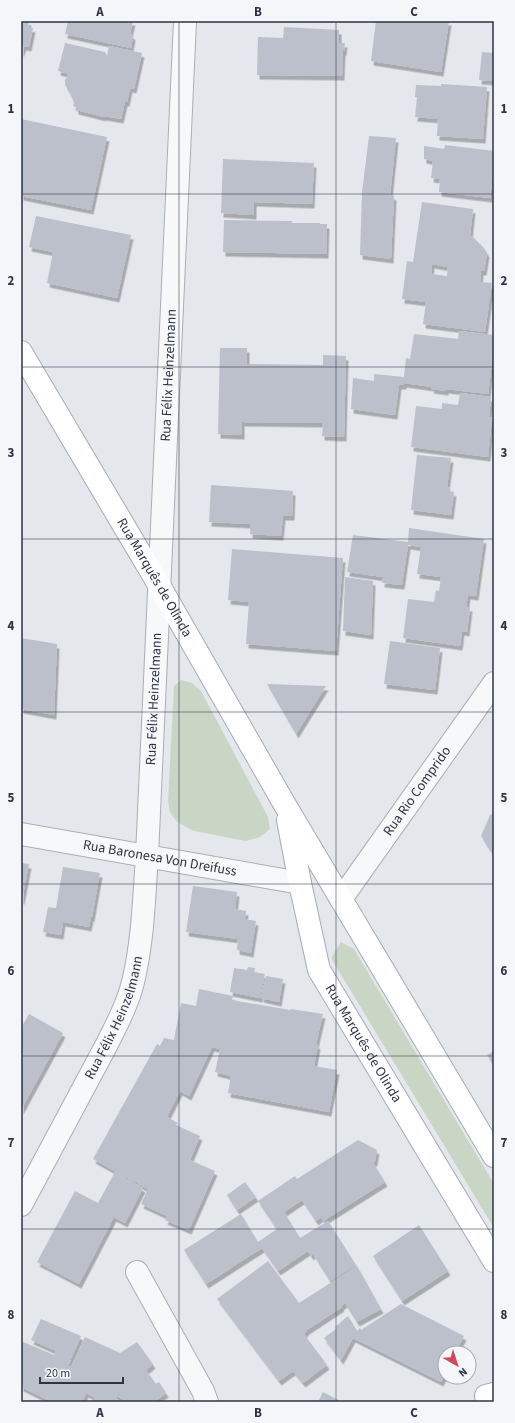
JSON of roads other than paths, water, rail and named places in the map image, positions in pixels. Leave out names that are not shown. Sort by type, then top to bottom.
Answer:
[{"type":"main road","name":"Rua Marquês de Olinda","points":[[21,352],[159,585],[285,805],[494,1156]]},
{"type":"main road","name":"Rua Marquês de Olinda","points":[[285,805],[300,883],[320,970],[494,1261]]},
{"type":"street","name":"Rua Félix Heinzelmann","points":[[21,1205],[120,1018],[133,983],[139,952],[147,856],[185,21]]},
{"type":"street","name":"Rua Rio Comprido","points":[[341,898],[494,683]]},
{"type":"street","name":"Rua Baronesa Von Dreifuss","points":[[21,834],[300,883]]},
{"type":"street","points":[[137,1272],[203,1391],[207,1402]]}]
